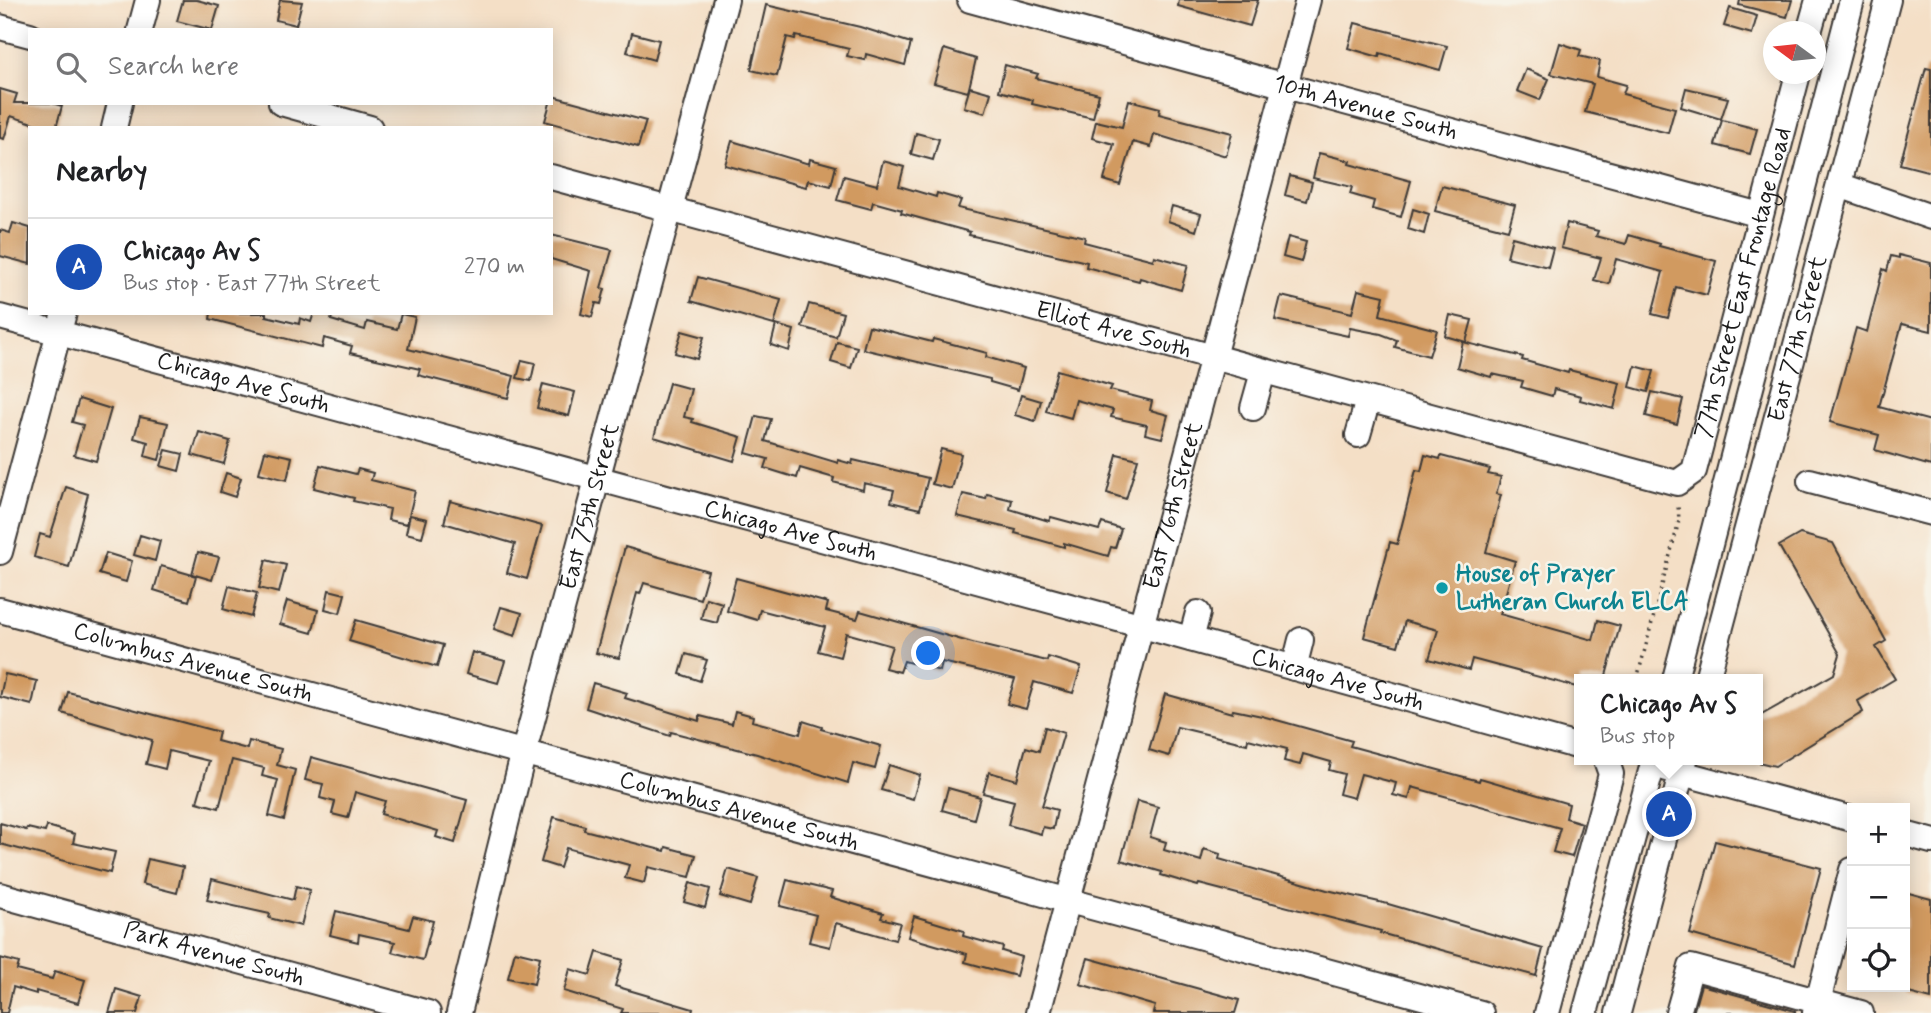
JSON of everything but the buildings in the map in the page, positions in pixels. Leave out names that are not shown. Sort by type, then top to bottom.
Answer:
[{"type":"street","points":[[141,28],[148,0]]},
{"type":"street","name":"East 75th Street","points":[[459,1013],[524,751],[726,0]]},
{"type":"street","name":"10th Avenue South","points":[[970,0],[1759,215]]},
{"type":"street","name":"East 76th Street","points":[[1038,1013],[1308,0]]},
{"type":"street","points":[[1812,21],[1818,0]]},
{"type":"street","name":"East 77th Street","points":[[1676,674],[1852,0]]},
{"type":"street","name":"East 77th Street","points":[[1708,674],[1888,0]]},
{"type":"street","points":[[0,27],[28,34]]},
{"type":"street","name":"77th Street East Frontage Road","points":[[1677,483],[1693,471],[1795,84]]},
{"type":"street","points":[[114,126],[120,105]]},
{"type":"street","points":[[288,105],[363,126]]},
{"type":"street","name":"Elliot Ave South","points":[[553,178],[1677,483]]},
{"type":"street","points":[[1839,185],[1931,217]]},
{"type":"street","name":"Chicago Ave South","points":[[0,317],[61,323],[598,480],[1142,625],[1574,745]]},
{"type":"street","points":[[0,552],[61,323]]},
{"type":"street","points":[[1253,408],[1263,372]]},
{"type":"street","points":[[1358,435],[1368,400]]},
{"type":"street","points":[[1810,481],[1931,513]]},
{"type":"street","name":"Columbus Avenue South","points":[[0,610],[1480,1013]]},
{"type":"street","points":[[1191,639],[1198,613]]},
{"type":"street","points":[[1294,667],[1301,640]]},
{"type":"street","points":[[1547,1013],[1611,774],[1608,765]]},
{"type":"street","points":[[1585,1013],[1652,765]]},
{"type":"street","points":[[1618,1013],[1684,766],[1847,817]]},
{"type":"street","points":[[1910,835],[1931,841]]},
{"type":"street","points":[[1817,1007],[1847,890]]},
{"type":"street","name":"Park Avenue South","points":[[0,895],[428,1013]]},
{"type":"street","points":[[1678,1013],[1691,967],[1817,1007],[1861,1013]]},
{"type":"path","points":[[1638,674],[1679,522],[1678,505],[1674,495],[1677,483]]},
{"type":"place","name":"House of Prayer Lutheran Church ELCA","points":[[1442,588]]},
{"type":"place","name":"Chicago Av S","points":[[1669,814]]}]
